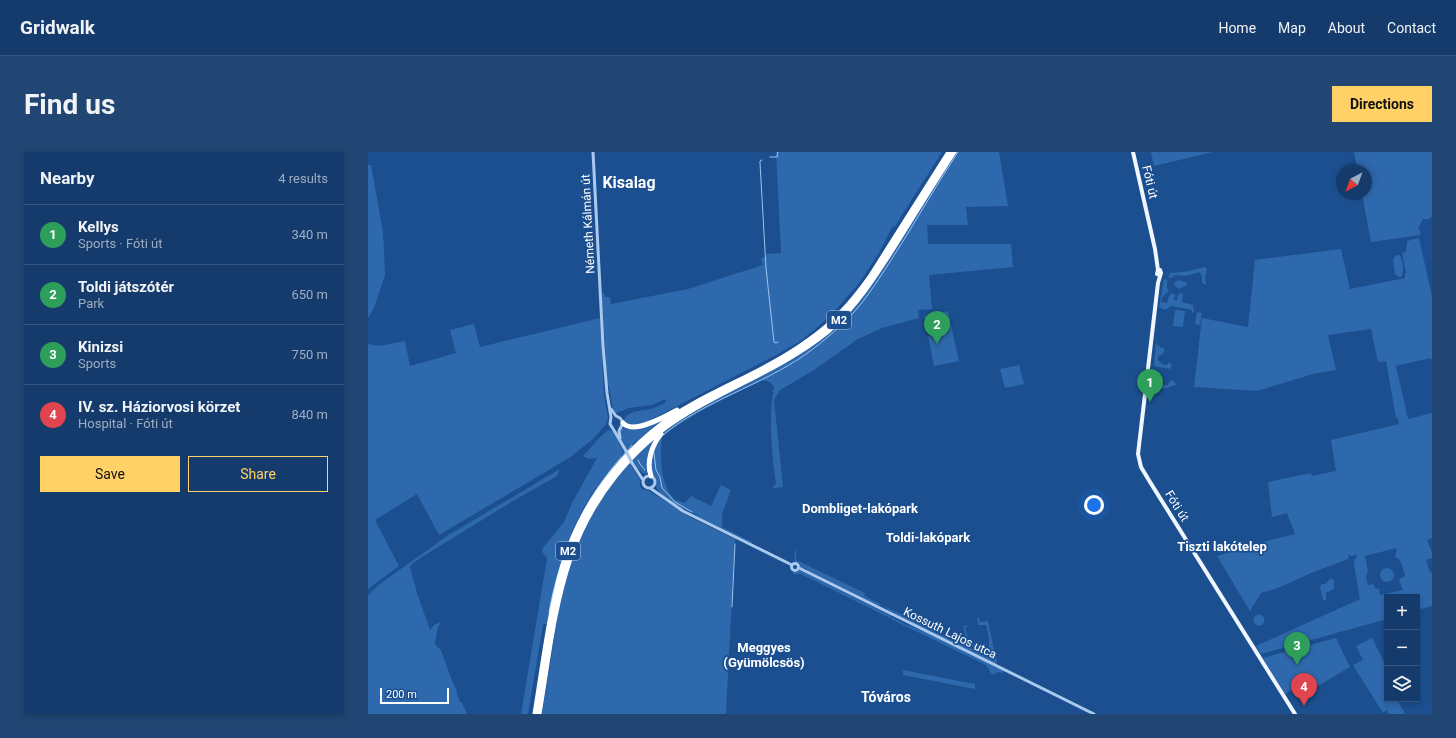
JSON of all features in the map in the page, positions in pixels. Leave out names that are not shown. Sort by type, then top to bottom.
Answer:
[{"type":"highway","name":"M2","points":[[535,714],[560,574],[572,540],[603,484],[629,453],[660,426],[695,403],[787,355],[810,340],[831,322],[856,295],[870,277],[949,152]]},
{"type":"highway","name":"M2","points":[[539,714],[560,594],[570,558],[583,528],[598,501],[620,470],[641,448],[668,426],[708,401],[790,358],[828,331],[865,290],[954,152]]},
{"type":"highway","points":[[622,426],[630,428],[641,426],[695,403]]},
{"type":"highway","points":[[649,476],[652,448],[658,437],[668,426]]},
{"type":"main road","name":"Fóti út","points":[[1133,152],[1158,262],[1159,273],[1138,460],[1150,482],[1294,714]]},
{"type":"street","name":"Németh Kálmán út","points":[[593,152],[603,346],[610,419]]},
{"type":"street","points":[[608,402],[612,413],[620,418],[622,426],[619,433],[622,444]]},
{"type":"street","points":[[616,416],[610,419],[610,424],[643,480],[644,486],[664,497]]},
{"type":"street","points":[[614,429],[622,426]]},
{"type":"street","points":[[636,468],[655,479],[654,485],[650,488]]},
{"type":"street","points":[[643,480],[649,476]]},
{"type":"street","points":[[654,485],[664,497]]},
{"type":"street","name":"Kossuth Lajos utca","points":[[664,497],[688,514],[792,565],[793,563],[797,563],[799,568],[1094,714]]},
{"type":"shaded area","points":[[776,152],[942,152],[895,226],[892,227],[880,251],[860,282],[832,314],[815,329],[799,342],[776,355],[646,422],[630,426],[624,423],[625,419],[630,413],[651,409],[666,402],[665,399],[652,405],[629,408],[616,413],[613,409],[609,386],[607,385],[602,294],[604,292],[605,297],[610,297],[611,304],[688,289],[763,265],[761,258],[766,257],[766,254],[781,253]]},
{"type":"shaded area","points":[[956,152],[999,152],[1008,206],[966,207],[968,225],[927,225],[928,244],[1011,244],[1013,267],[929,275],[932,309],[918,310],[919,318],[882,328],[858,339],[814,370],[780,390],[774,400],[783,487],[772,488],[776,484],[771,423],[774,387],[768,381],[763,380],[711,406],[686,420],[662,437],[661,461],[664,479],[671,494],[676,500],[685,503],[691,496],[711,506],[721,485],[731,490],[722,514],[722,527],[752,542],[751,543],[680,507],[662,495],[658,491],[656,480],[652,474],[651,455],[661,435],[672,424],[829,331]]},
{"type":"shaded area","points":[[1151,152],[1213,152],[1154,166]]},
{"type":"shaded area","points":[[1354,152],[1432,152],[1432,216],[1429,219],[1423,219],[1418,229],[1421,232],[1420,235],[1371,242],[1363,200],[1372,200],[1372,164],[1356,164]]},
{"type":"shaded area","points":[[368,165],[371,165],[383,232],[385,275],[374,308],[368,318]]},
{"type":"shaded area","points":[[1419,238],[1432,296],[1432,363],[1431,358],[1396,366],[1408,419],[1432,413],[1432,538],[1427,540],[1432,552],[1432,558],[1426,560],[1430,573],[1432,572],[1432,606],[1420,609],[1420,594],[1385,594],[1403,590],[1399,579],[1405,576],[1401,562],[1398,558],[1395,558],[1397,548],[1365,556],[1368,571],[1366,577],[1368,585],[1373,584],[1376,589],[1379,588],[1380,595],[1384,594],[1384,620],[1261,654],[1256,646],[1360,599],[1354,564],[1354,560],[1357,555],[1351,556],[1349,554],[1348,559],[1311,573],[1278,588],[1261,593],[1250,611],[1217,556],[1295,534],[1287,513],[1272,517],[1268,482],[1311,473],[1312,476],[1336,471],[1331,440],[1399,424],[1398,418],[1396,418],[1386,361],[1378,362],[1371,329],[1328,335],[1336,370],[1313,374],[1257,391],[1194,387],[1202,318],[1248,327],[1255,260],[1341,249],[1350,289],[1405,278],[1406,273],[1402,253],[1406,252],[1407,241]]},
{"type":"shaded area","points":[[1396,255],[1399,255],[1402,262],[1403,274],[1400,277],[1395,274],[1393,259]]},
{"type":"shaded area","points":[[1205,267],[1207,268],[1205,277],[1206,285],[1202,283],[1202,276],[1200,272],[1185,276],[1176,275],[1171,278],[1167,277],[1170,273],[1184,272]]},
{"type":"shaded area","points":[[1164,279],[1167,280],[1167,288],[1169,291],[1162,297],[1161,302],[1167,303],[1169,296],[1172,293],[1175,295],[1174,300],[1177,300],[1178,295],[1181,293],[1183,294],[1182,302],[1193,305],[1194,312],[1192,313],[1192,310],[1172,306],[1165,310],[1159,307]]},
{"type":"shaded area","points":[[1179,280],[1187,283],[1187,285],[1179,289],[1174,285],[1175,282]]},
{"type":"shaded area","points":[[1175,310],[1185,311],[1183,327],[1173,326]]},
{"type":"shaded area","points":[[948,311],[959,361],[934,366],[928,336],[930,336],[924,316]]},
{"type":"shaded area","points":[[1197,312],[1202,313],[1200,325],[1195,324]]},
{"type":"shaded area","points":[[600,318],[604,394],[608,418],[606,424],[593,439],[569,458],[439,535],[417,494],[375,520],[399,566],[368,589],[368,344],[379,346],[405,341],[410,366],[456,353],[450,330],[474,324],[480,347]]},
{"type":"shaded area","points":[[1156,342],[1158,346],[1165,349],[1163,354],[1158,356],[1158,360],[1163,365],[1167,365],[1169,362],[1172,365],[1170,369],[1154,366]]},
{"type":"shaded area","points":[[1019,365],[1024,384],[1005,388],[1000,369]]},
{"type":"shaded area","points":[[1153,369],[1155,372],[1152,384],[1154,386],[1157,383],[1162,386],[1168,385],[1169,382],[1173,380],[1176,385],[1166,388],[1150,389]]},
{"type":"shaded area","points":[[668,416],[626,450],[621,437],[622,428],[631,429]]},
{"type":"shaded area","points":[[609,430],[614,432],[624,453],[621,454],[622,456],[592,493],[571,534],[557,578],[547,624],[543,625],[528,714],[521,714],[547,559],[542,549],[564,522],[572,503],[597,458],[588,459],[583,456],[598,439]]},
{"type":"shaded area","points":[[658,435],[650,449],[647,473],[644,474],[637,468],[632,460]]},
{"type":"shaded area","points":[[629,462],[640,480],[640,486],[642,489],[649,491],[692,518],[735,539],[726,714],[542,714],[561,596],[567,571],[584,528],[609,487]]},
{"type":"shaded area","points":[[560,469],[557,476],[513,501],[422,557],[410,567],[430,630],[434,625],[441,622],[438,627],[435,642],[436,646],[441,650],[460,702],[462,703],[467,714],[368,714],[368,595],[381,583],[450,534]]},
{"type":"shaded area","points":[[796,548],[796,560],[865,593],[864,596],[882,605],[877,605],[809,572],[805,568],[800,567],[795,561],[794,555]]},
{"type":"shaded area","points":[[1384,568],[1390,568],[1394,572],[1394,578],[1390,582],[1384,582],[1380,578],[1380,572]]},
{"type":"shaded area","points":[[793,569],[797,569],[891,616],[890,618],[801,574],[793,574]]},
{"type":"shaded area","points":[[1330,579],[1334,580],[1334,589],[1326,593],[1326,600],[1323,600],[1320,586],[1325,584]]},
{"type":"shaded area","points":[[882,605],[894,611],[893,613]]},
{"type":"shaded area","points":[[895,611],[959,644],[960,643],[986,656],[996,656],[997,663],[996,664],[894,614]]},
{"type":"shaded area","points":[[1259,614],[1263,616],[1265,620],[1263,624],[1259,626],[1255,624],[1253,620],[1255,616]]},
{"type":"shaded area","points":[[892,617],[904,624],[928,633],[1004,671],[1003,673],[998,672],[992,675],[986,665],[891,619]]},
{"type":"shaded area","points":[[977,618],[979,618],[980,622],[988,621],[995,654],[987,654],[966,644],[967,642],[963,626],[967,625],[967,627],[965,627],[969,644],[978,644],[980,650],[983,650],[984,652],[989,651],[989,639],[986,625],[978,625]]},
{"type":"shaded area","points":[[1336,638],[1350,667],[1306,693],[1300,684],[1285,694],[1263,658]]},
{"type":"shaded area","points":[[1372,638],[1384,662],[1384,702],[1399,702],[1405,714],[1389,714],[1387,710],[1383,713],[1353,665],[1363,660],[1356,646]]},
{"type":"shaded area","points":[[903,670],[975,684],[975,689],[903,675]]},
{"type":"waterway","points":[[770,157],[777,157],[778,152]]},
{"type":"waterway","points":[[663,435],[697,412],[789,365],[819,345],[843,324],[875,285],[958,152]]},
{"type":"waterway","points":[[762,160],[760,163],[766,268],[774,342],[778,342]]},
{"type":"waterway","points":[[627,451],[632,445]]},
{"type":"waterway","points":[[549,612],[560,568],[575,527],[597,488],[625,453]]},
{"type":"waterway","points":[[654,453],[656,470],[660,477],[662,488],[675,502],[692,512]]},
{"type":"waterway","points":[[638,460],[645,470]]},
{"type":"waterway","points":[[732,607],[735,544]]},
{"type":"place","name":"Toldi játszótér","points":[[937,344]]},
{"type":"place","name":"Kellys","points":[[1150,402]]},
{"type":"place","name":"Kinizsi","points":[[1297,665]]},
{"type":"place","name":"IV. sz. Háziorvosi körzet","points":[[1304,706]]},
{"type":"district","name":"Kisalag","points":[[629,182]]},
{"type":"district","name":"Dombliget-lakópark","points":[[860,508]]},
{"type":"district","name":"Toldi-lakópark","points":[[928,537]]},
{"type":"district","name":"Tiszti lakótelep","points":[[1222,546]]},
{"type":"district","name":"Meggyes (Gyümölcsös)","points":[[764,654]]},
{"type":"district","name":"Tóváros","points":[[886,697]]}]
